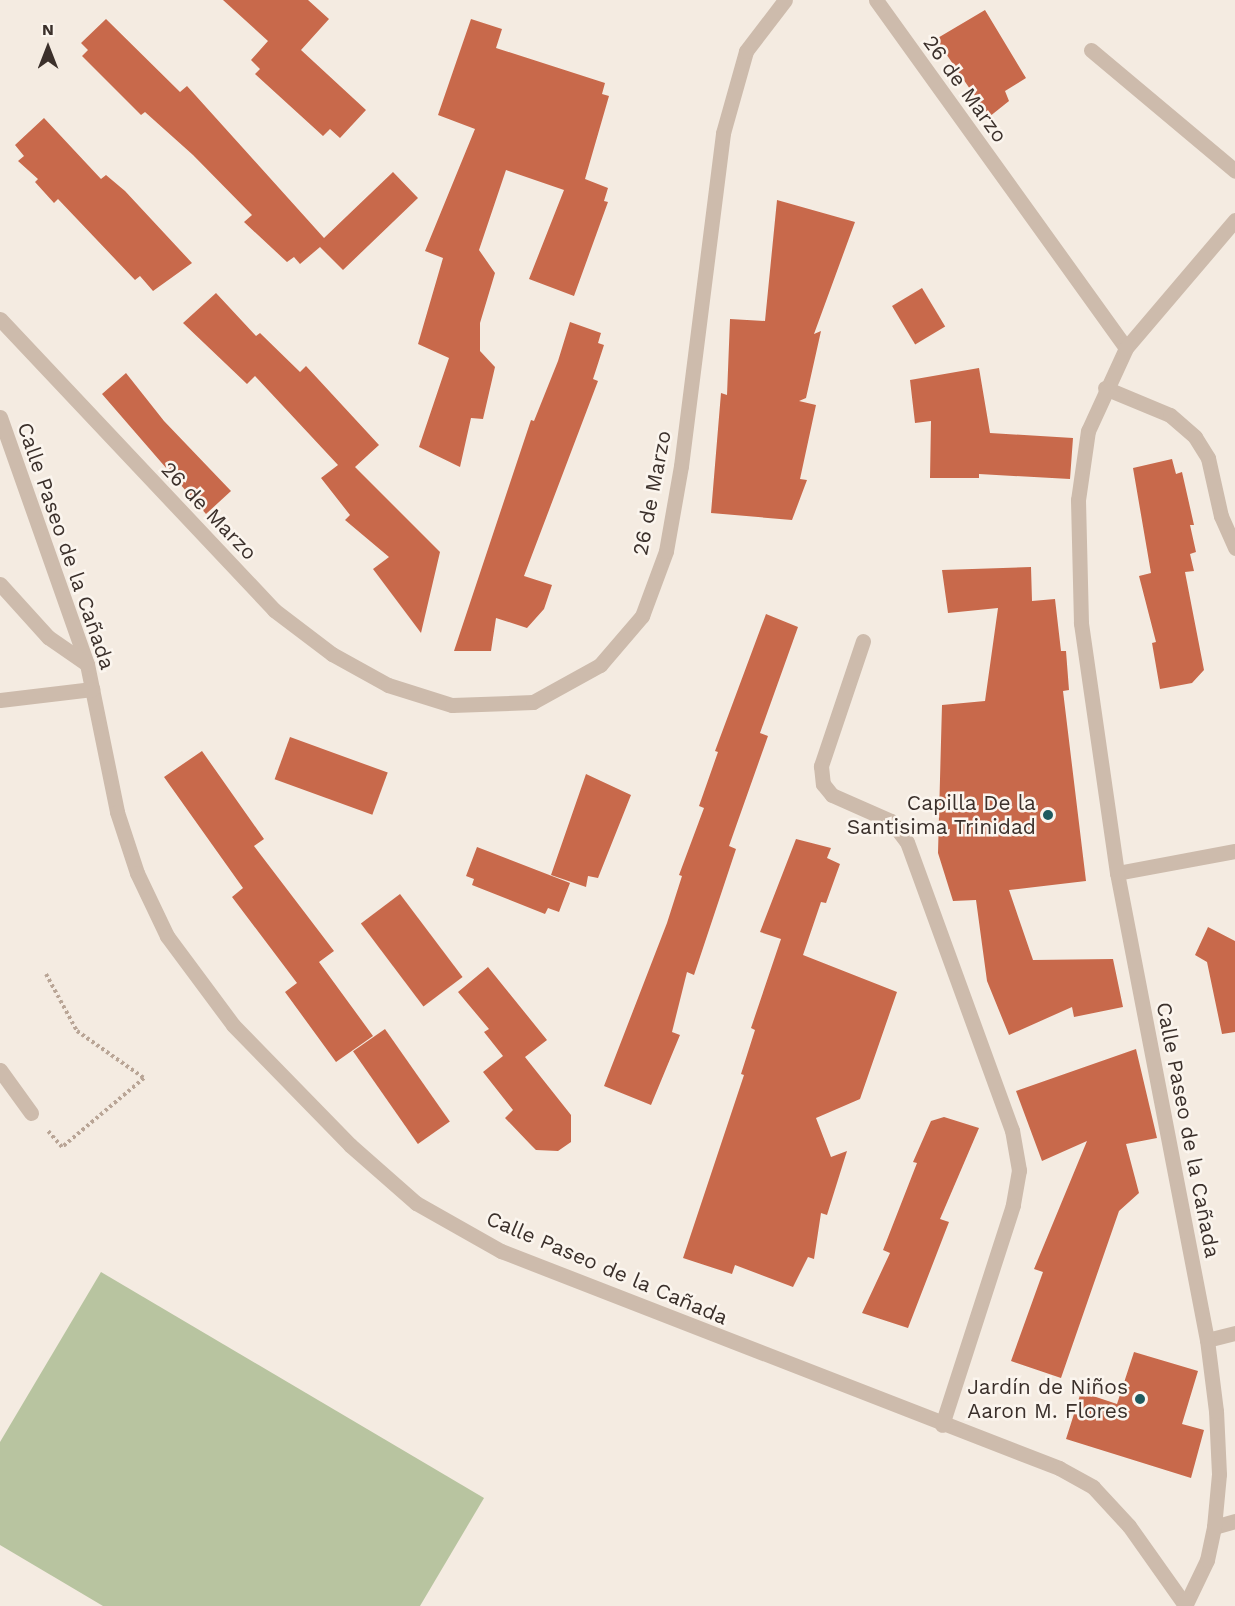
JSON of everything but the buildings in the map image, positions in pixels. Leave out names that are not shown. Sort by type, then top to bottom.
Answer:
[{"type":"street","name":"26 de Marzo","points":[[0,319],[274,610],[332,654],[388,684],[452,705],[533,702],[600,665],[642,616],[666,551],[681,466],[723,133],[746,51],[785,0]]},
{"type":"street","name":"26 de Marzo","points":[[876,0],[1126,348]]},
{"type":"street","points":[[1091,50],[1235,171]]},
{"type":"street","name":"Calle Paseo de la Cañada","points":[[0,417],[87,664],[117,812],[137,873],[167,936],[233,1025],[350,1145],[416,1203],[501,1251],[942,1425],[1059,1468],[1093,1487],[1129,1526],[1185,1606],[1207,1560],[1214,1527],[1219,1474],[1207,1340],[1117,873],[1081,623],[1078,500],[1088,431],[1105,388],[1126,348],[1235,220]]},
{"type":"street","points":[[1105,388],[1170,415],[1195,437],[1209,458],[1221,516],[1235,548]]},
{"type":"street","points":[[0,584],[48,637],[87,664]]},
{"type":"street","points":[[862,641],[821,766],[823,784],[832,795],[891,821],[908,842],[1012,1130],[1018,1170],[1013,1205],[942,1425]]},
{"type":"street","points":[[0,700],[92,689]]},
{"type":"street","points":[[1117,873],[1235,851]]},
{"type":"street","points":[[0,1070],[31,1113]]},
{"type":"street","points":[[1207,1340],[1235,1333]]},
{"type":"street","points":[[1214,1527],[1235,1521]]},
{"type":"path","points":[[31,1113],[63,1147],[144,1078],[77,1031],[46,974]]},
{"type":"green space","points":[[101,1272],[484,1498],[420,1606],[103,1606],[0,1545],[0,1442]]},
{"type":"place","name":"Capilla De la Santisima Trinidad","points":[[1048,815]]},
{"type":"place","name":"Jardín de Niños Aaron M. Flores","points":[[1140,1399]]}]
